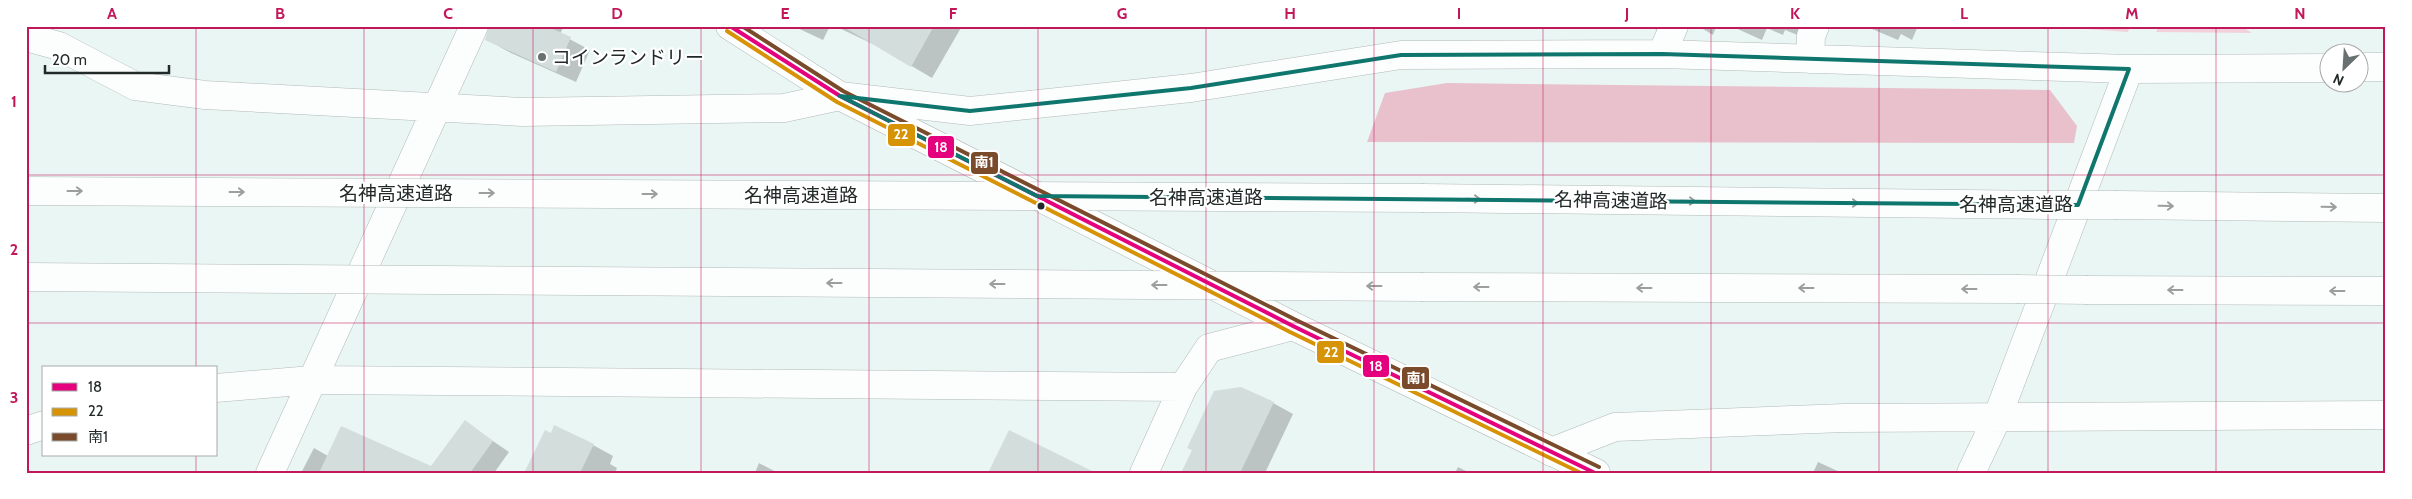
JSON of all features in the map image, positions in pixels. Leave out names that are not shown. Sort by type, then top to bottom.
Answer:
[{"type":"main road","points":[[270,473],[474,26]]},
{"type":"main road","points":[[730,26],[840,96],[1293,326],[1596,473]]},
{"type":"main road","points":[[1662,54],[1674,26]]},
{"type":"main road","points":[[1810,58],[1810,36],[1815,26]]},
{"type":"main road","points":[[26,37],[60,46],[135,86],[205,95],[523,112],[784,108],[840,96],[970,111],[1191,88],[1401,55],[1662,54],[2129,69],[2320,68]]},
{"type":"main road","points":[[2370,68],[2386,67]]},
{"type":"main road","points":[[1971,473],[1997,418],[2129,69]]},
{"type":"main road","name":"名神高速道路","points":[[26,191],[1424,198],[2386,208]]},
{"type":"main road","points":[[26,277],[1423,287],[2386,291]]},
{"type":"main road","points":[[1144,473],[1183,387],[1209,348],[1293,326]]},
{"type":"main road","points":[[218,388],[312,380],[1183,387]]},
{"type":"main road","points":[[1550,452],[1614,427],[1844,418],[2386,415]]},
{"type":"main road","points":[[26,431],[42,426]]},
{"type":"highlighted area","points":[[1662,54],[2129,69],[2078,205],[1037,196],[840,96],[970,111],[1191,88],[1401,55]]},
{"type":"shaded area","points":[[2045,26],[2130,26],[2128,32]]},
{"type":"shaded area","points":[[2159,26],[2241,26],[2252,33],[2156,32]]},
{"type":"shaded area","points":[[1447,83],[2050,90],[2077,126],[2074,143],[1367,142],[1385,93]]},
{"type":"building","name":"コインランドリー","points":[[489,26],[546,26],[571,37],[556,72],[485,40]]},
{"type":"building","points":[[842,26],[934,26],[911,67]]},
{"type":"building","points":[[1241,387],[1274,402],[1240,473],[1181,473],[1192,450],[1187,448],[1214,391]]},
{"type":"building","points":[[465,420],[493,441],[470,473],[319,473],[341,426],[431,466]]},
{"type":"building","points":[[554,425],[594,444],[580,473],[524,473],[545,430],[551,433]]},
{"type":"building","points":[[1009,430],[1096,473],[988,473]]},
{"type":"transit line","name":"18","points":[[730,26],[840,96],[1293,326],[1595,473]]},
{"type":"transit line","name":"南1","points":[[742,26],[843,91],[1296,320],[1599,467]]},
{"type":"transit line","name":"22","points":[[727,31],[837,102],[1290,332],[1581,473]]},
{"type":"place","name":"コインランドリー","points":[[542,57]]}]
